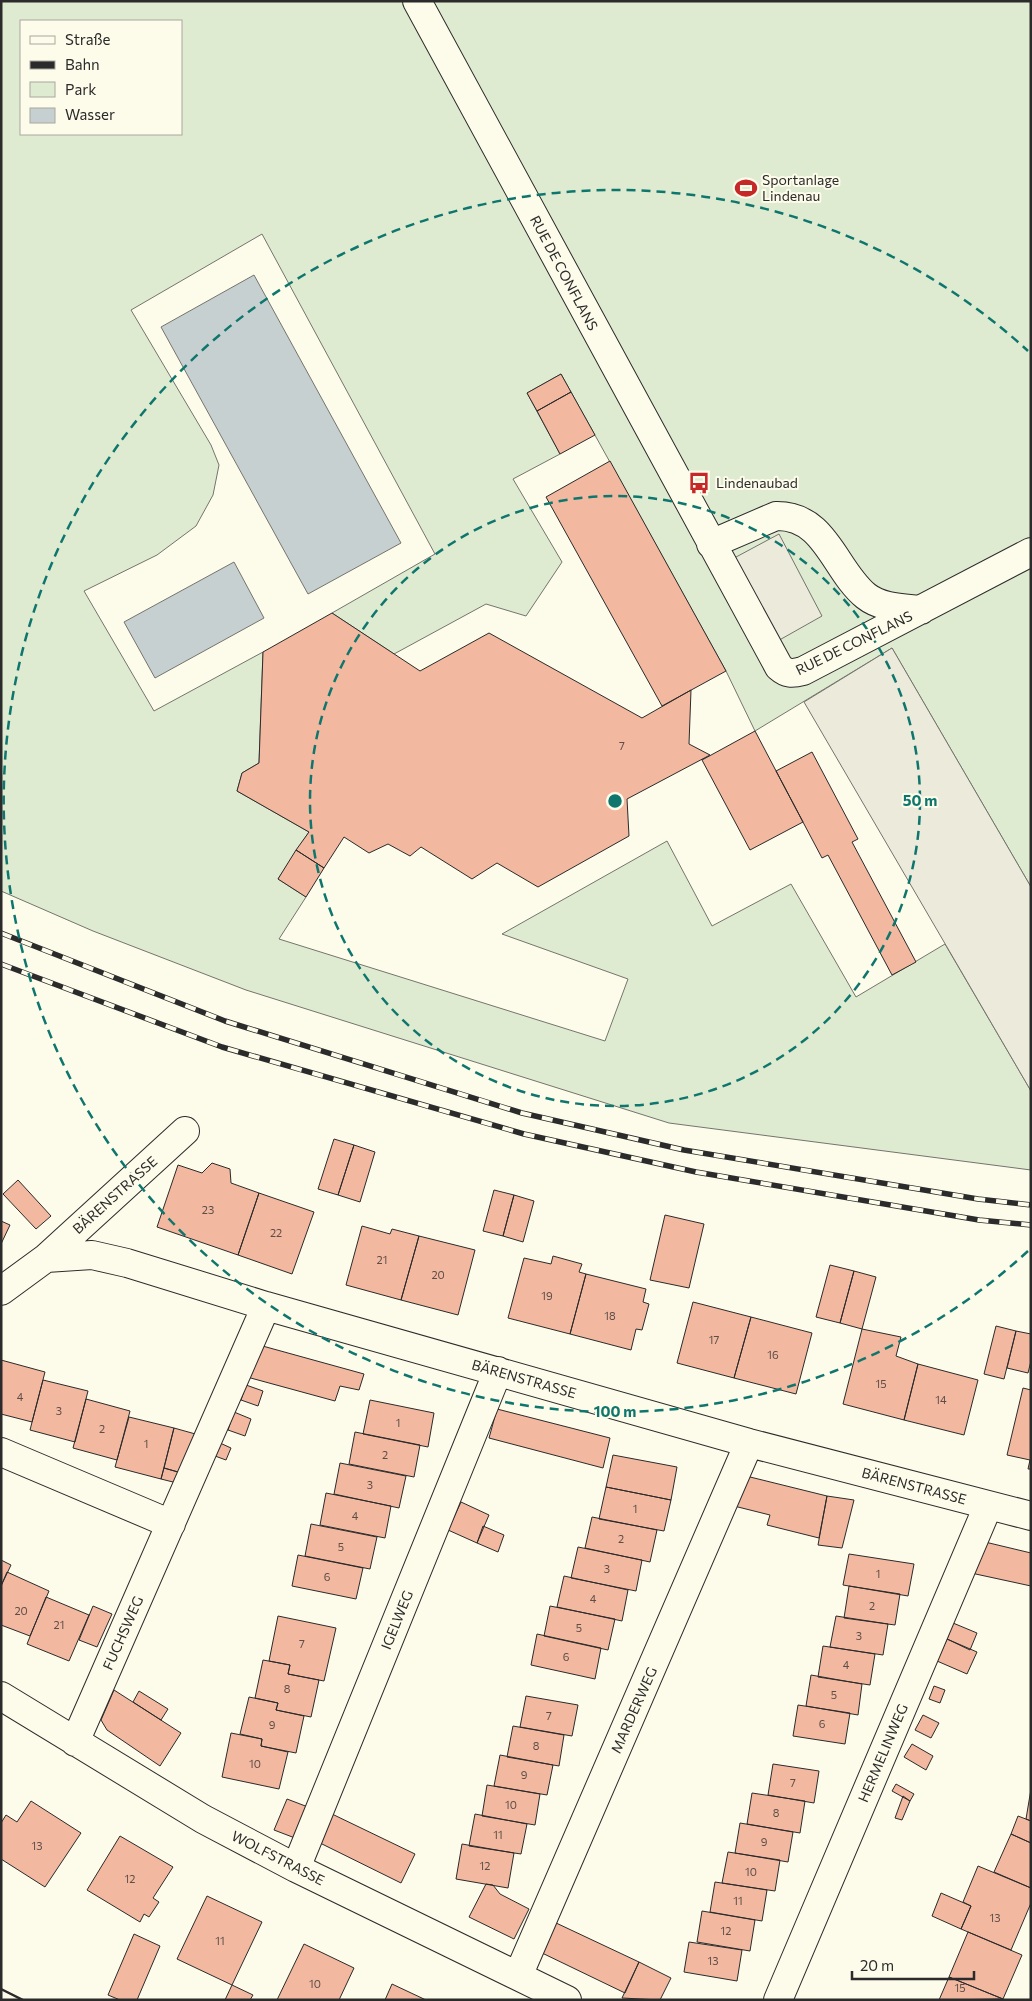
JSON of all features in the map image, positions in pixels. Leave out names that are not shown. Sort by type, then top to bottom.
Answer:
[{"type":"street","name":"RUE DE CONFLANS","points":[[417,1],[778,666],[785,672],[794,674],[803,671],[1031,552]]},
{"type":"street","name":"RUE DE CONFLANS","points":[[711,544],[776,516],[787,516],[800,520],[813,529],[866,596],[881,604],[921,610]]},
{"type":"street","name":"BÄRENSTRASSE","points":[[1,1291],[46,1258],[185,1131]]},
{"type":"street","name":"BÄRENSTRASSE","points":[[46,1258],[92,1255],[127,1263],[266,1306],[750,1444],[1031,1516]]},
{"type":"street","name":"FUCHSWEG","points":[[75,1742],[266,1306]]},
{"type":"street","name":"IGELWEG","points":[[296,1868],[498,1372]]},
{"type":"street","name":"MARDERWEG","points":[[518,1976],[750,1444]]},
{"type":"street","points":[[1,1452],[171,1524]]},
{"type":"street","name":"HERMELINWEG","points":[[778,2000],[988,1506]]},
{"type":"street","name":"WOLFSTRASSE","points":[[1,1696],[202,1819],[296,1868],[567,2000]]},
{"type":"green space","points":[[1,1],[1031,1],[1031,887],[892,648],[755,731],[726,671],[561,374],[527,393],[560,454],[513,479],[562,562],[526,616],[486,604],[394,654],[332,613],[435,554],[262,234],[131,310],[211,445],[219,465],[213,495],[196,526],[157,555],[84,591],[154,711],[263,652],[259,763],[242,773],[237,791],[309,832],[278,879],[306,897],[279,939],[605,1041],[628,979],[502,934],[667,841],[712,926],[791,884],[856,997],[945,944],[1031,1091],[1031,1170],[669,1123],[246,990],[93,931],[1,891]]},
{"type":"shaded area","points":[[779,534],[822,616],[767,647],[723,564]]},
{"type":"shaded area","points":[[892,648],[1031,887],[1031,1091],[804,702]]},
{"type":"water","points":[[254,275],[401,543],[308,594],[161,327]]},
{"type":"water","points":[[234,562],[264,618],[155,678],[124,622]]},
{"type":"building","points":[[561,374],[571,392],[537,411],[527,393]]},
{"type":"building","points":[[571,392],[595,435],[560,454],[537,411]]},
{"type":"building","points":[[610,461],[726,671],[662,706],[546,497]]},
{"type":"building","points":[[332,613],[420,671],[489,633],[642,718],[691,690],[689,744],[710,755],[627,799],[629,836],[538,887],[497,863],[472,879],[421,847],[410,856],[388,844],[369,853],[344,837],[324,868],[296,850],[309,832],[237,791],[242,773],[259,763],[263,652]]},
{"type":"building","points":[[755,731],[803,822],[750,850],[702,760]]},
{"type":"building","points":[[812,752],[858,839],[852,842],[916,962],[892,975],[828,855],[822,858],[776,771]]},
{"type":"building","points":[[296,850],[324,868],[306,897],[278,879]]},
{"type":"building","points":[[334,1139],[354,1145],[338,1195],[318,1189]]},
{"type":"building","points":[[354,1145],[375,1152],[360,1202],[338,1195]]},
{"type":"building","points":[[212,1163],[230,1169],[231,1183],[259,1193],[238,1255],[157,1227],[178,1165],[202,1173]]},
{"type":"building","points":[[18,1180],[51,1216],[36,1229],[3,1194]]},
{"type":"building","points":[[494,1190],[514,1195],[503,1236],[483,1231]]},
{"type":"building","points":[[259,1193],[314,1212],[292,1274],[238,1255]]},
{"type":"building","points":[[514,1195],[534,1201],[523,1242],[503,1236]]},
{"type":"building","points":[[665,1215],[704,1224],[689,1288],[650,1280]]},
{"type":"building","points":[[1,1221],[10,1225],[1,1244]]},
{"type":"building","points":[[362,1226],[390,1234],[392,1229],[419,1236],[401,1300],[346,1285]]},
{"type":"building","points":[[419,1236],[475,1250],[458,1315],[401,1300]]},
{"type":"building","points":[[553,1256],[582,1264],[579,1272],[586,1274],[570,1334],[508,1318],[524,1258],[551,1264]]},
{"type":"building","points":[[830,1265],[854,1271],[840,1323],[816,1317]]},
{"type":"building","points":[[854,1271],[876,1277],[862,1329],[840,1323]]},
{"type":"building","points":[[586,1274],[646,1289],[643,1302],[649,1304],[642,1330],[636,1329],[631,1350],[570,1334]]},
{"type":"building","points":[[693,1302],[751,1317],[734,1378],[677,1363]]},
{"type":"building","points":[[751,1317],[812,1333],[796,1394],[734,1378]]},
{"type":"building","points":[[996,1326],[1016,1331],[1004,1379],[984,1374]]},
{"type":"building","points":[[862,1329],[901,1337],[896,1356],[918,1364],[904,1420],[843,1404]]},
{"type":"building","points":[[1016,1331],[1031,1334],[1031,1361],[1028,1373],[1007,1368]]},
{"type":"building","points":[[259,1345],[364,1374],[359,1390],[340,1386],[335,1401],[247,1377]]},
{"type":"building","points":[[1,1360],[45,1372],[32,1422],[1,1414]]},
{"type":"building","points":[[918,1364],[978,1380],[964,1435],[904,1420]]},
{"type":"building","points":[[43,1380],[88,1391],[75,1442],[30,1430]]},
{"type":"building","points":[[246,1385],[263,1391],[258,1406],[241,1400]]},
{"type":"building","points":[[1023,1388],[1031,1390],[1031,1469],[1028,1469],[1030,1460],[1007,1455]]},
{"type":"building","points":[[86,1399],[130,1411],[117,1460],[73,1448]]},
{"type":"building","points":[[370,1400],[434,1413],[428,1447],[363,1434]]},
{"type":"building","points":[[497,1409],[610,1438],[603,1468],[489,1438]]},
{"type":"building","points":[[234,1412],[251,1419],[245,1436],[228,1430]]},
{"type":"building","points":[[129,1417],[174,1428],[161,1479],[115,1467]]},
{"type":"building","points":[[174,1428],[199,1435],[185,1474],[164,1468]]},
{"type":"building","points":[[355,1432],[420,1445],[414,1477],[349,1464]]},
{"type":"building","points":[[220,1443],[231,1448],[226,1460],[215,1456]]},
{"type":"building","points":[[613,1455],[677,1467],[671,1500],[606,1487]]},
{"type":"building","points":[[340,1463],[406,1476],[399,1508],[334,1494]]},
{"type":"building","points":[[164,1468],[185,1474],[181,1484],[161,1479]]},
{"type":"building","points":[[742,1475],[827,1496],[819,1538],[767,1525],[770,1515],[734,1506]]},
{"type":"building","points":[[606,1487],[671,1500],[664,1531],[599,1519]]},
{"type":"building","points":[[326,1493],[391,1506],[385,1538],[320,1525]]},
{"type":"building","points":[[827,1496],[854,1500],[842,1548],[818,1545]]},
{"type":"building","points":[[461,1502],[489,1515],[477,1543],[448,1530]]},
{"type":"building","points":[[592,1517],[657,1530],[650,1562],[585,1548]]},
{"type":"building","points":[[311,1524],[377,1537],[370,1569],[305,1556]]},
{"type":"building","points":[[483,1526],[504,1535],[498,1552],[477,1543]]},
{"type":"building","points":[[985,1542],[1031,1553],[1031,1586],[971,1573]]},
{"type":"building","points":[[578,1547],[642,1560],[636,1591],[571,1578]]},
{"type":"building","points":[[849,1554],[914,1564],[908,1596],[843,1585]]},
{"type":"building","points":[[298,1555],[363,1568],[356,1599],[292,1586]]},
{"type":"building","points":[[1,1560],[11,1565],[1,1586]]},
{"type":"building","points":[[7,1572],[49,1591],[30,1636],[1,1625],[1,1586]]},
{"type":"building","points":[[564,1576],[628,1590],[622,1621],[557,1607]]},
{"type":"building","points":[[849,1586],[900,1594],[895,1625],[844,1618]]},
{"type":"building","points":[[46,1597],[89,1615],[69,1661],[27,1644]]},
{"type":"building","points":[[93,1606],[112,1614],[97,1647],[79,1640]]},
{"type":"building","points":[[550,1606],[615,1619],[608,1650],[544,1636]]},
{"type":"building","points":[[278,1616],[336,1628],[324,1681],[288,1674],[290,1665],[269,1661]]},
{"type":"building","points":[[836,1616],[888,1624],[883,1655],[830,1647]]},
{"type":"building","points":[[953,1623],[977,1633],[970,1650],[947,1639]]},
{"type":"building","points":[[537,1634],[601,1648],[595,1679],[531,1665]]},
{"type":"building","points":[[947,1639],[977,1652],[967,1674],[937,1661]]},
{"type":"building","points":[[823,1646],[875,1654],[870,1685],[818,1677]]},
{"type":"building","points":[[263,1660],[290,1665],[288,1674],[319,1680],[311,1717],[276,1710],[278,1703],[255,1698]]},
{"type":"building","points":[[811,1675],[862,1684],[858,1715],[806,1706]]},
{"type":"building","points":[[934,1686],[945,1690],[940,1703],[929,1699]]},
{"type":"building","points":[[114,1690],[181,1733],[160,1766],[107,1730],[101,1720]]},
{"type":"building","points":[[139,1691],[168,1709],[161,1720],[133,1702]]},
{"type":"building","points":[[526,1696],[578,1705],[572,1736],[520,1727]]},
{"type":"building","points":[[249,1697],[278,1703],[276,1710],[304,1716],[296,1753],[261,1746],[262,1739],[240,1734]]},
{"type":"building","points":[[798,1705],[850,1713],[845,1744],[793,1736]]},
{"type":"building","points":[[923,1715],[939,1723],[931,1738],[915,1730]]},
{"type":"building","points":[[513,1726],[564,1735],[559,1766],[507,1757]]},
{"type":"building","points":[[231,1733],[262,1739],[261,1746],[288,1752],[279,1789],[222,1777]]},
{"type":"building","points":[[912,1744],[933,1756],[926,1770],[904,1757]]},
{"type":"building","points":[[500,1755],[553,1765],[547,1795],[494,1786]]},
{"type":"building","points":[[773,1764],[819,1771],[814,1803],[768,1795]]},
{"type":"building","points":[[896,1784],[914,1794],[910,1801],[892,1791]]},
{"type":"building","points":[[487,1785],[540,1794],[535,1825],[482,1816]]},
{"type":"building","points":[[1031,1789],[1031,1821],[1026,1819]]},
{"type":"building","points":[[752,1793],[805,1801],[800,1833],[747,1824]]},
{"type":"building","points":[[903,1796],[910,1801],[902,1820],[895,1818]]},
{"type":"building","points":[[287,1799],[308,1807],[295,1838],[274,1830]]},
{"type":"building","points":[[31,1801],[81,1833],[45,1887],[1,1859],[1,1823],[6,1815],[17,1822]]},
{"type":"building","points":[[332,1814],[415,1854],[401,1883],[318,1842]]},
{"type":"building","points":[[475,1814],[527,1824],[521,1854],[469,1846]]},
{"type":"building","points":[[1018,1816],[1031,1821],[1031,1843],[1011,1834]]},
{"type":"building","points":[[740,1823],[793,1832],[788,1862],[735,1853]]},
{"type":"building","points":[[1011,1834],[1031,1843],[1031,1888],[994,1872]]},
{"type":"building","points":[[120,1836],[173,1867],[153,1898],[159,1902],[149,1917],[144,1914],[140,1922],[87,1890]]},
{"type":"building","points":[[462,1844],[514,1853],[508,1888],[456,1879]]},
{"type":"building","points":[[728,1852],[780,1860],[775,1891],[722,1883]]},
{"type":"building","points":[[978,1866],[1031,1888],[1031,1903],[1011,1950],[961,1929],[971,1906],[963,1902]]},
{"type":"building","points":[[715,1882],[767,1890],[762,1921],[710,1912]]},
{"type":"building","points":[[486,1884],[493,1885],[500,1894],[529,1909],[514,1939],[469,1917]]},
{"type":"building","points":[[941,1893],[971,1906],[961,1929],[932,1916]]},
{"type":"building","points":[[207,1896],[262,1922],[232,1985],[177,1959]]},
{"type":"building","points":[[702,1911],[755,1920],[750,1951],[697,1942]]},
{"type":"building","points":[[554,1922],[639,1962],[625,1993],[540,1952]]},
{"type":"building","points":[[968,1932],[1022,1955],[1003,1999],[949,1977]]},
{"type":"building","points":[[134,1934],[160,1946],[137,2000],[120,2000],[108,1995]]},
{"type":"building","points":[[689,1942],[742,1950],[737,1981],[684,1972]]},
{"type":"building","points":[[304,1944],[354,1968],[339,2000],[277,2000]]},
{"type":"building","points":[[639,1962],[671,1978],[660,2000],[622,1998]]},
{"type":"building","points":[[949,1977],[1003,1999],[939,2000]]},
{"type":"building","points":[[392,1984],[426,2000],[385,2000]]},
{"type":"building","points":[[232,1985],[253,1995],[250,2000],[225,2000]]},
{"type":"railway","points":[[1,933],[225,1021],[522,1113],[684,1150],[978,1199],[1031,1205]]},
{"type":"railway","points":[[1,964],[222,1047],[524,1134],[696,1172],[979,1220],[1031,1225]]},
{"type":"wall","points":[[1,1989],[23,2000]]},
{"type":"place","name":"Sportanlage Lindenau","points":[[746,188]]},
{"type":"place","name":"Lindenaubad","points":[[699,483]]}]
